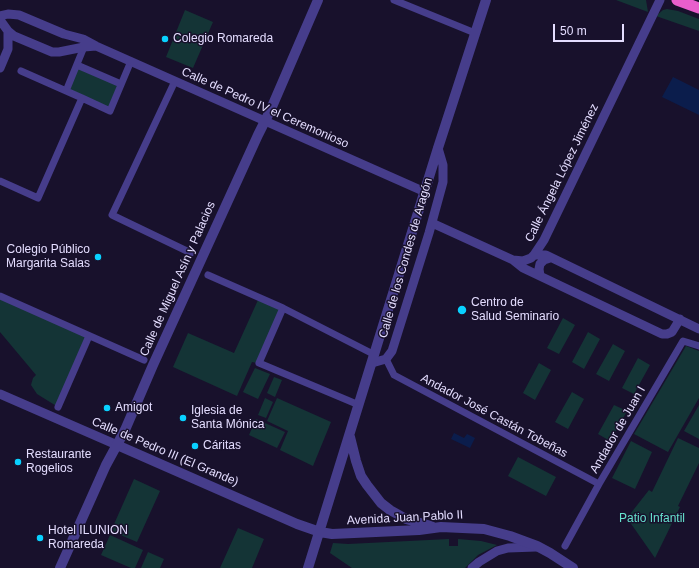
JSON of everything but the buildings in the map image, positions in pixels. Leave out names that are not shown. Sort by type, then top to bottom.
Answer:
[{"type":"highway","points":[[677,0],[699,8]]},
{"type":"street","name":"Calle de Miguel Asín y Palacios","points":[[60,568],[106,465],[125,430],[318,0]]},
{"type":"street","points":[[394,0],[475,33]]},
{"type":"street","name":"Calle de los Condes de Aragón","points":[[308,568],[374,359],[424,192],[486,0]]},
{"type":"street","name":"Calle Ángela López Jiménez","points":[[513,260],[527,260],[534,255],[541,246],[660,0]]},
{"type":"street","name":"Calle de Pedro IV el Ceremonioso","points":[[0,16],[12,14],[22,16],[60,32],[90,41],[96,46],[424,192]]},
{"type":"street","name":"Calle de Pedro IV el Ceremonioso","points":[[0,20],[8,31],[22,40],[52,52],[96,46]]},
{"type":"street","points":[[0,68],[8,49],[8,31]]},
{"type":"street","points":[[8,49],[22,40]]},
{"type":"street","points":[[66,91],[84,47]]},
{"type":"street","points":[[21,71],[110,111],[131,61]]},
{"type":"street","points":[[76,65],[121,84]]},
{"type":"street","points":[[175,81],[112,215],[191,253]]},
{"type":"street","points":[[0,181],[38,198],[82,98]]},
{"type":"street","name":"Calle de los Condes de Aragón","points":[[386,359],[392,351],[432,223],[443,182],[443,165],[438,148]]},
{"type":"street","points":[[432,223],[513,260],[519,266],[662,334],[672,332],[680,319]]},
{"type":"street","points":[[541,246],[548,257]]},
{"type":"street","points":[[534,255],[548,257],[699,329]]},
{"type":"street","points":[[540,276],[540,264],[548,257]]},
{"type":"street","points":[[208,275],[283,308],[374,359],[386,359]]},
{"type":"street","points":[[0,296],[144,360]]},
{"type":"street","points":[[283,308],[259,363],[359,404]]},
{"type":"street","points":[[58,407],[89,336]]},
{"type":"street","name":"Andador de Juan I","points":[[565,546],[599,484],[683,341],[699,346]]},
{"type":"street","name":"Andador José Castán Tobeñas","points":[[386,359],[394,375],[599,484]]},
{"type":"street","name":"Calle de Pedro III (El Grande)","points":[[2,395],[297,524],[320,532]]},
{"type":"street","name":"Calle de los Condes de Aragón","points":[[350,435],[356,461],[362,476],[367,486],[381,503],[406,519],[417,523],[441,527]]},
{"type":"street","name":"Avenida Juan Pablo II","points":[[320,532],[332,534],[419,530],[441,527],[484,529],[510,536],[537,546],[572,568]]},
{"type":"street","points":[[472,568],[497,551],[508,548],[537,546]]},
{"type":"green space","points":[[616,0],[646,0],[648,12]]},
{"type":"green space","points":[[667,9],[678,11],[699,19],[699,31],[656,16],[663,10]]},
{"type":"green space","points":[[185,10],[213,22],[193,68],[166,57]]},
{"type":"green space","points":[[77,67],[119,86],[110,109],[66,90]]},
{"type":"green space","points":[[0,297],[86,337],[58,407],[37,394],[31,385],[33,378],[36,375],[0,332]]},
{"type":"green space","points":[[258,300],[281,310],[257,363],[252,362],[237,396],[173,367],[188,333],[234,353]]},
{"type":"green space","points":[[563,318],[575,325],[559,354],[547,348]]},
{"type":"green space","points":[[588,332],[600,339],[584,369],[572,362]]},
{"type":"green space","points":[[613,344],[625,351],[609,381],[596,374]]},
{"type":"green space","points":[[686,346],[699,351],[699,398],[668,452],[634,434]]},
{"type":"green space","points":[[638,358],[650,365],[634,394],[622,388]]},
{"type":"green space","points":[[539,363],[551,370],[535,400],[523,393]]},
{"type":"green space","points":[[255,368],[270,374],[258,399],[243,392]]},
{"type":"green space","points":[[274,377],[282,380],[275,397],[267,393]]},
{"type":"green space","points":[[572,392],[584,399],[568,429],[555,422]]},
{"type":"green space","points":[[265,398],[273,402],[266,418],[258,415]]},
{"type":"green space","points":[[277,398],[331,422],[313,466],[280,450],[288,431],[267,421]]},
{"type":"green space","points":[[614,405],[627,411],[610,441],[598,434]]},
{"type":"green space","points":[[699,405],[699,439],[684,431]]},
{"type":"green space","points":[[256,419],[285,432],[277,448],[249,435]]},
{"type":"green space","name":"Patio Infantil","points":[[678,438],[699,448],[699,463],[678,506],[680,507],[655,558],[627,518],[649,490],[652,492]]},
{"type":"green space","points":[[631,441],[652,452],[635,489],[612,478]]},
{"type":"green space","points":[[518,457],[556,477],[546,496],[508,476]]},
{"type":"green space","points":[[134,479],[160,491],[137,542],[111,531]]},
{"type":"green space","points":[[238,528],[264,539],[252,568],[220,568]]},
{"type":"green space","points":[[110,535],[143,550],[135,568],[131,568],[101,555]]},
{"type":"green space","points":[[449,539],[449,546],[458,546],[458,539],[481,541],[497,545],[478,555],[465,568],[352,568],[330,553],[333,543],[348,544]]},
{"type":"green space","points":[[148,552],[164,559],[160,568],[141,568]]},
{"type":"water","points":[[673,77],[699,90],[699,115],[662,97]]},
{"type":"water","points":[[454,433],[464,438],[467,434],[475,438],[470,448],[451,439]]},
{"type":"place","name":"Colegio Romareda","points":[[165,39]]},
{"type":"place","name":"Colegio Público Margarita Salas","points":[[98,257]]},
{"type":"place","name":"Centro de Salud Seminario","points":[[462,310]]},
{"type":"place","name":"Amigot","points":[[107,408]]},
{"type":"place","name":"Iglesia de Santa Mónica","points":[[183,418]]},
{"type":"place","name":"Cáritas","points":[[195,446]]},
{"type":"place","name":"Restaurante Rogelios","points":[[18,462]]},
{"type":"place","name":"Hotel ILUNION Romareda","points":[[40,538]]}]
